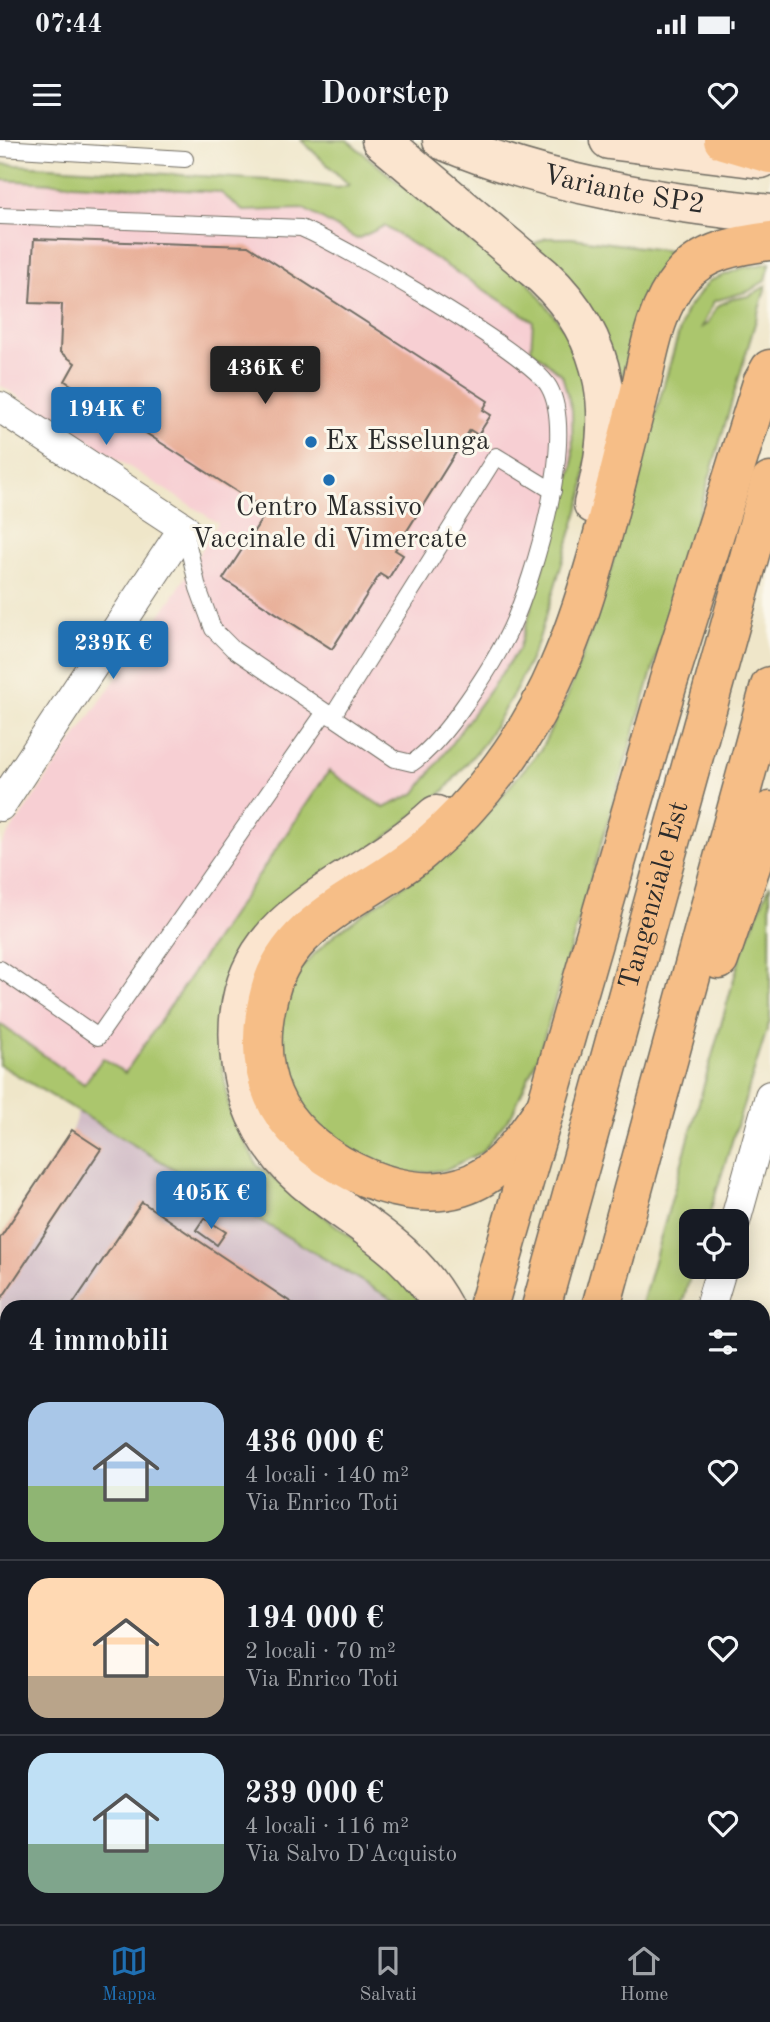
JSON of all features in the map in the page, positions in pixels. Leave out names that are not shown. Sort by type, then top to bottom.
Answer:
[{"type":"highway","points":[[723,140],[770,154]]},
{"type":"highway","points":[[546,1107],[505,1161],[485,1176],[462,1187],[429,1193],[365,1178],[330,1157],[297,1131],[285,1118],[273,1095],[263,1052],[262,1028],[270,990],[283,961],[301,937],[344,902],[422,851],[452,824],[491,781],[526,731],[568,645],[615,482],[650,342],[669,296],[681,277],[698,262],[719,251],[770,241]]},
{"type":"highway","points":[[490,1300],[668,683],[762,383],[770,369]]},
{"type":"highway","name":"Tangenziale Est","points":[[543,1300],[770,482]]},
{"type":"highway","name":"Tangenziale Est","points":[[605,1297],[770,686]]},
{"type":"highway","points":[[605,1297],[770,810]]},
{"type":"main road","points":[[381,140],[568,300],[583,323],[601,369],[606,405],[600,480],[554,640],[514,724],[472,779],[416,833],[323,893],[294,915],[269,940],[250,976],[238,1018],[243,1082],[272,1146],[307,1183],[376,1233],[417,1268],[428,1280],[439,1300]]},
{"type":"main road","name":"Variante SP2","points":[[442,140],[525,170],[604,189],[770,214]]},
{"type":"main road","name":"Variante SP2","points":[[609,140],[770,159]]},
{"type":"street","points":[[0,408],[184,528],[0,806]]},
{"type":"street","points":[[738,1209],[769,1104]]},
{"type":"street","points":[[712,1300],[718,1279]]},
{"type":"lane","points":[[0,148],[185,159]]},
{"type":"lane","points":[[0,216],[301,228],[333,242],[480,332],[550,387],[559,421],[554,491],[531,570],[503,644],[426,754],[412,763],[395,759],[233,649],[214,629],[198,588],[184,528]]},
{"type":"lane","points":[[0,969],[98,1037],[329,714],[496,456],[554,491]]},
{"type":"shaded area","points":[[0,180],[220,192],[243,211],[304,209],[357,239],[384,226],[533,322],[531,349],[562,374],[572,410],[573,466],[518,649],[416,793],[385,808],[329,771],[125,1073],[84,1085],[0,1024],[0,846],[178,589],[218,523],[0,385]]},
{"type":"shaded area","points":[[78,1112],[393,1300],[0,1300],[0,1238],[72,1130]]},
{"type":"green space","points":[[301,140],[347,140],[471,242],[521,273],[580,349],[592,403],[583,494],[538,642],[517,688],[484,743],[443,792],[380,842],[224,1009],[221,1058],[230,1113],[257,1165],[380,1259],[419,1300],[393,1300],[0,1065],[0,1024],[84,1084],[103,1058],[125,1073],[329,771],[384,808],[416,793],[519,649],[573,466],[572,410],[562,375],[531,349],[533,321],[384,226],[357,239],[304,209],[243,211],[220,192],[0,180],[0,164],[283,181],[338,188],[349,185]]},
{"type":"green space","points":[[546,238],[572,238],[678,252],[635,331],[622,377],[618,377],[534,244]]},
{"type":"green space","points":[[770,263],[766,280],[749,291],[714,301],[702,327],[708,323],[717,306],[732,299],[749,296],[766,286],[539,1054],[512,1114],[482,1152],[445,1170],[403,1174],[317,1134],[286,1094],[276,1055],[281,1013],[297,971],[335,934],[427,869],[479,823],[541,749],[567,697],[599,609],[685,312],[709,281],[742,268]]},
{"type":"green space","points":[[770,884],[770,1020],[711,1209],[679,1209],[679,1279],[689,1279],[683,1300],[643,1300],[741,954]]},
{"type":"building","name":"Ex Esselunga","points":[[34,239],[248,246],[488,401],[483,410],[491,415],[478,435],[470,430],[395,550],[403,555],[388,579],[380,574],[332,649],[223,579],[267,511],[65,381],[75,363],[60,352],[62,304],[30,303]]},
{"type":"building","points":[[72,1130],[101,1149],[1,1300],[0,1238]]},
{"type":"building","points":[[142,1202],[288,1300],[76,1300]]},
{"type":"building","points":[[204,1218],[226,1232],[217,1245],[196,1230]]},
{"type":"place","name":"Ex Esselunga","points":[[311,442]]},
{"type":"place","name":"Centro Massivo Vaccinale di Vimercate","points":[[329,480]]}]
